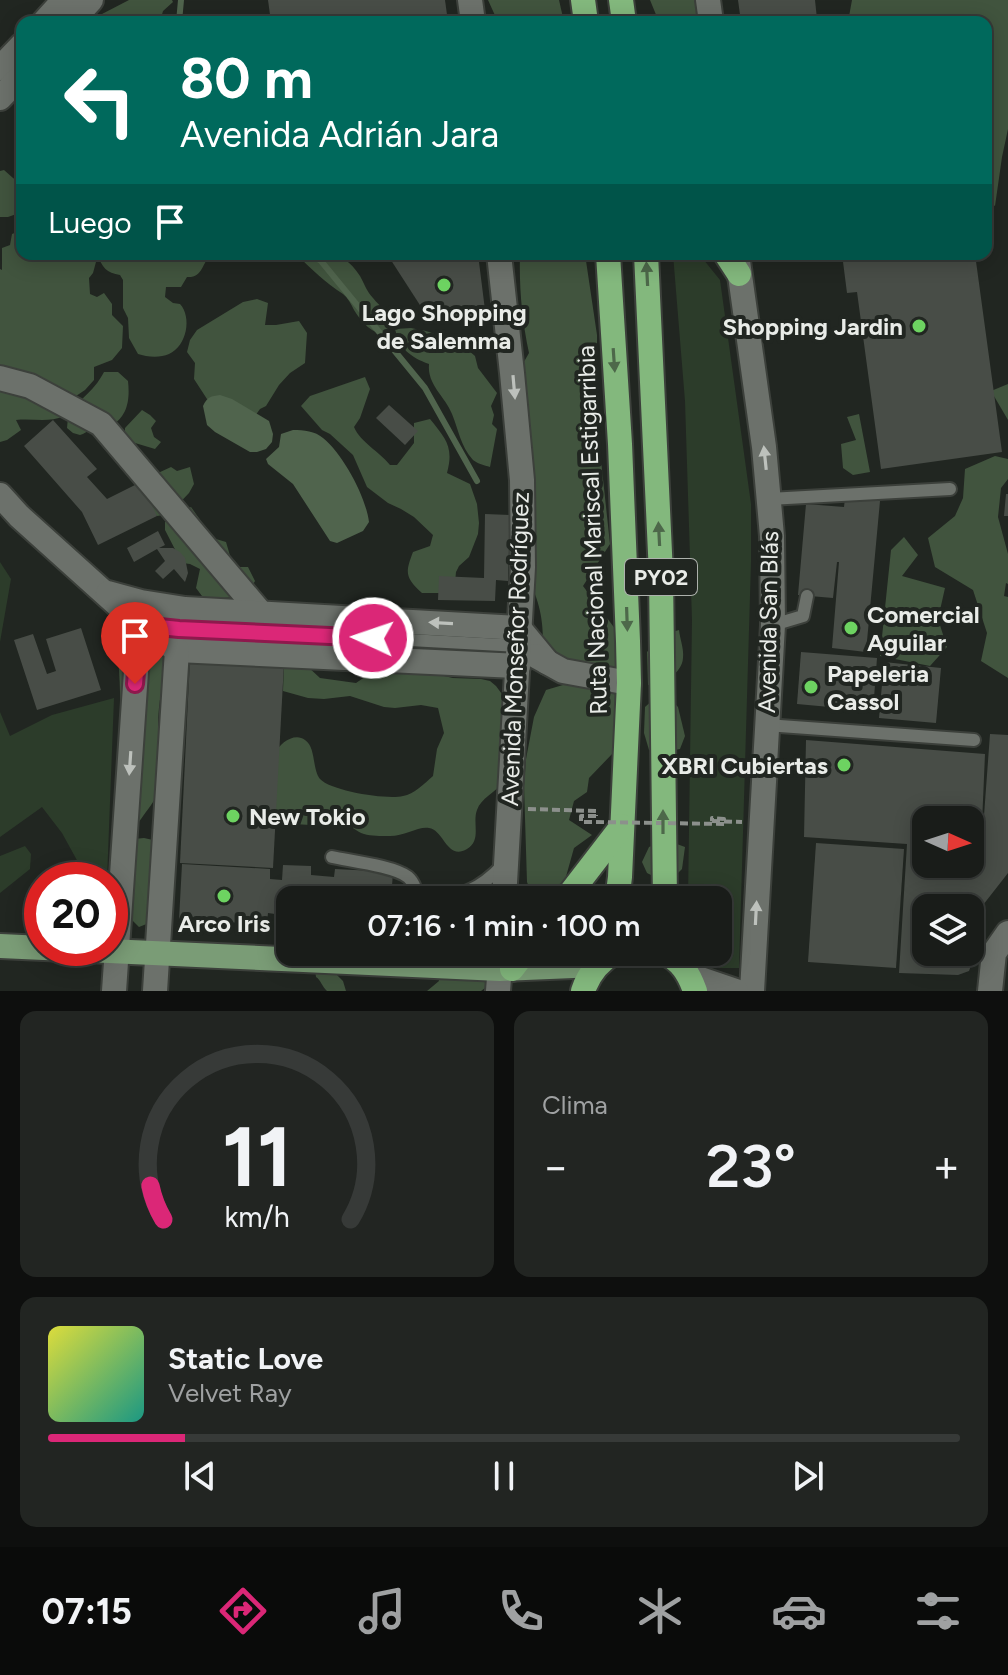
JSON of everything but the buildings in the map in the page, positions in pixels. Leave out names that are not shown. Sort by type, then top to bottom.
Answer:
[{"type":"highway","name":"Ruta Nacional Mariscal Estigarribia","points":[[608,260],[620,444],[629,683],[618,886]]},
{"type":"highway","name":"PY02","points":[[646,260],[661,574],[665,886]]},
{"type":"highway","points":[[576,886],[622,826]]},
{"type":"highway","points":[[583,991],[587,979],[599,966]]},
{"type":"highway","points":[[678,966],[692,983]]},
{"type":"main road","points":[[0,946],[24,947]]},
{"type":"main road","points":[[128,953],[276,956]]},
{"type":"street","points":[[49,16],[64,0]]},
{"type":"street","points":[[76,16],[91,0]]},
{"type":"street","points":[[0,68],[16,51]]},
{"type":"street","points":[[0,98],[16,81]]},
{"type":"street","name":"Avenida Monseñor Rodríguez","points":[[500,260],[522,480],[523,567],[505,886]]},
{"type":"street","name":"Avenida San Blás","points":[[734,261],[764,447],[772,536],[773,625],[752,991]]},
{"type":"street","points":[[0,378],[30,386],[101,424],[260,612]]},
{"type":"street","points":[[0,495],[102,592],[140,613],[177,650],[519,647]]},
{"type":"street","points":[[140,613],[185,609],[260,612],[519,647],[563,671],[629,683]]},
{"type":"street","points":[[123,862],[140,613]]},
{"type":"street","points":[[155,991],[177,650]]},
{"type":"street","points":[[990,991],[994,953],[1008,933]]},
{"type":"street","points":[[114,991],[116,966]]},
{"type":"street","points":[[692,983],[736,991]]},
{"type":"lane","points":[[769,499],[817,501],[950,489]]},
{"type":"lane","points":[[773,625],[803,616],[807,596]]},
{"type":"lane","points":[[140,613],[179,629],[519,647]]},
{"type":"lane","points":[[766,725],[974,740]]},
{"type":"lane","points":[[332,857],[397,871],[410,878],[415,886]]},
{"type":"lane","points":[[478,886],[506,862]]},
{"type":"path","points":[[509,809],[596,811],[596,816],[581,816],[581,822],[724,824],[724,819],[712,818],[712,821],[722,821]]},
{"type":"shaded area","points":[[129,0],[173,2],[162,16],[100,16]]},
{"type":"shaded area","points":[[488,0],[559,0],[563,16],[495,16]]},
{"type":"shaded area","points":[[650,0],[701,0],[702,16],[657,16]]},
{"type":"shaded area","points":[[852,0],[1008,0],[1008,129],[995,206],[992,204],[992,16],[849,16]]},
{"type":"shaded area","points":[[4,170],[16,180],[16,214],[8,217],[0,217],[0,171]]},
{"type":"shaded area","points":[[16,232],[16,260],[96,262],[89,278],[90,294],[97,297],[104,293],[112,304],[112,315],[123,326],[122,348],[112,360],[94,367],[94,380],[76,396],[76,406],[104,372],[118,372],[128,381],[128,401],[121,418],[110,426],[80,435],[67,428],[68,417],[64,416],[46,420],[16,420],[21,430],[0,442],[0,269],[2,248],[10,245],[12,234]]},
{"type":"shaded area","points":[[207,260],[199,273],[187,277],[181,287],[166,287],[165,297],[180,304],[187,323],[184,338],[175,350],[154,357],[138,354],[129,338],[128,318],[123,308],[123,280],[120,275],[105,269],[101,262]]},
{"type":"shaded area","points":[[302,260],[344,260],[353,267],[371,296],[395,322],[387,335],[368,327],[345,296]]},
{"type":"shaded area","points":[[520,260],[586,260],[597,335],[597,423],[610,544],[583,586],[622,638],[622,662],[611,675],[589,680],[543,643],[539,607],[526,572],[521,367],[529,353]]},
{"type":"shaded area","points":[[673,260],[704,260],[720,280],[751,504],[739,968],[718,966],[732,966],[732,886],[688,886],[692,620],[685,401]]},
{"type":"shaded area","points":[[257,299],[268,303],[265,325],[299,321],[307,333],[305,363],[290,373],[255,416],[207,399],[194,379],[195,363],[187,352],[197,330],[243,302]]},
{"type":"shaded area","points":[[411,328],[433,334],[445,342],[454,338],[475,356],[478,368],[497,393],[491,406],[494,415],[492,424],[497,429],[490,467],[473,460],[465,449],[449,408],[431,378],[429,364],[411,355],[400,342],[395,329]]},
{"type":"shaded area","points":[[365,377],[370,389],[354,427],[357,433],[390,465],[397,465],[414,443],[414,423],[430,419],[449,450],[447,473],[470,484],[477,504],[478,534],[469,557],[456,572],[454,593],[422,593],[412,583],[408,570],[413,552],[430,546],[433,535],[414,517],[367,487],[353,455],[322,430],[301,406],[310,396]]},
{"type":"shaded area","points":[[1008,384],[1008,420],[991,391]]},
{"type":"shaded area","points":[[220,395],[269,421],[273,434],[272,442],[266,449],[250,452],[207,425],[203,406],[210,398]]},
{"type":"shaded area","points":[[142,410],[156,421],[151,428],[154,437],[161,442],[155,449],[135,443],[125,436],[125,428]]},
{"type":"shaded area","points":[[859,414],[870,472],[853,475],[843,468],[841,444],[856,440],[847,417]]},
{"type":"shaded area","points":[[293,430],[316,434],[338,454],[367,512],[369,522],[363,531],[337,543],[330,541],[293,484],[268,464],[266,459],[279,447],[281,434]]},
{"type":"shaded area","points":[[995,456],[1008,459],[1008,479],[1001,488],[998,517],[1008,554],[1008,584],[1004,596],[1008,597],[1008,678],[981,661],[987,633],[973,590],[935,567],[928,538],[955,516],[963,498],[965,469]]},
{"type":"shaded area","points":[[171,467],[177,471],[190,467],[194,484],[169,514],[157,516],[150,509],[145,488],[158,473]]},
{"type":"shaded area","points":[[191,507],[201,521],[203,533],[209,539],[226,542],[231,559],[239,567],[248,567],[255,581],[245,593],[205,600],[196,588],[200,569],[182,563],[165,530],[165,522],[172,522]]},
{"type":"shaded area","points":[[904,537],[918,555],[902,576],[945,588],[938,619],[947,647],[930,666],[880,656],[891,550]]},
{"type":"shaded area","points":[[0,562],[11,579],[0,642]]},
{"type":"shaded area","points":[[679,630],[682,664],[665,680],[648,685],[647,652],[662,635]]},
{"type":"shaded area","points":[[152,640],[170,657],[158,721],[164,770],[162,786],[132,833],[134,839],[153,840],[149,923],[139,927],[128,916],[118,660],[141,651]]},
{"type":"shaded area","points":[[411,661],[444,676],[490,681],[507,701],[502,783],[479,806],[472,845],[460,852],[455,851],[429,828],[399,835],[373,836],[339,821],[276,827],[271,820],[275,757],[284,742],[297,737],[305,740],[318,775],[326,783],[360,794],[395,797],[411,793],[433,776],[437,749],[444,733],[438,708],[421,705],[384,707],[350,696],[308,698],[283,691],[284,664],[307,666],[320,678],[356,683],[378,668]]},
{"type":"shaded area","points":[[573,682],[612,686],[620,710],[613,753],[589,778],[587,792],[574,801],[569,820],[592,835],[574,848],[563,886],[529,886],[524,786],[526,759],[534,717],[546,690]]},
{"type":"shaded area","points":[[663,691],[678,707],[685,736],[680,749],[659,753],[649,750],[644,733],[645,707]]},
{"type":"shaded area","points":[[114,698],[108,862],[78,862],[62,833],[42,807],[0,837],[0,712],[10,736],[52,715]]},
{"type":"shaded area","points":[[666,840],[685,847],[682,869],[672,879],[661,880],[647,873],[642,862],[649,847]]},
{"type":"shaded area","points":[[25,846],[31,854],[30,862],[24,862],[24,874],[0,893],[0,856]]},
{"type":"shaded area","points":[[330,968],[343,981],[346,991],[327,991],[316,977],[315,970]]},
{"type":"shaded area","points":[[438,975],[482,977],[485,988],[481,991],[427,991],[439,981]]},
{"type":"waterway","points":[[180,16],[181,0]]},
{"type":"waterway","points":[[319,260],[425,388],[477,481]]},
{"type":"place","name":"Lago Shopping de Salemma","points":[[444,285]]},
{"type":"place","name":"Shopping Jardin","points":[[919,326]]},
{"type":"place","name":"Comercial Aguilar","points":[[851,628]]},
{"type":"place","name":"Papeleria Cassol","points":[[811,687]]},
{"type":"place","name":"XBRI Cubiertas","points":[[844,765]]},
{"type":"place","name":"New Tokio","points":[[233,816]]},
{"type":"place","name":"Arco Iris","points":[[224,896]]},
{"type":"route","points":[[135,684],[140,625],[373,638]]}]
